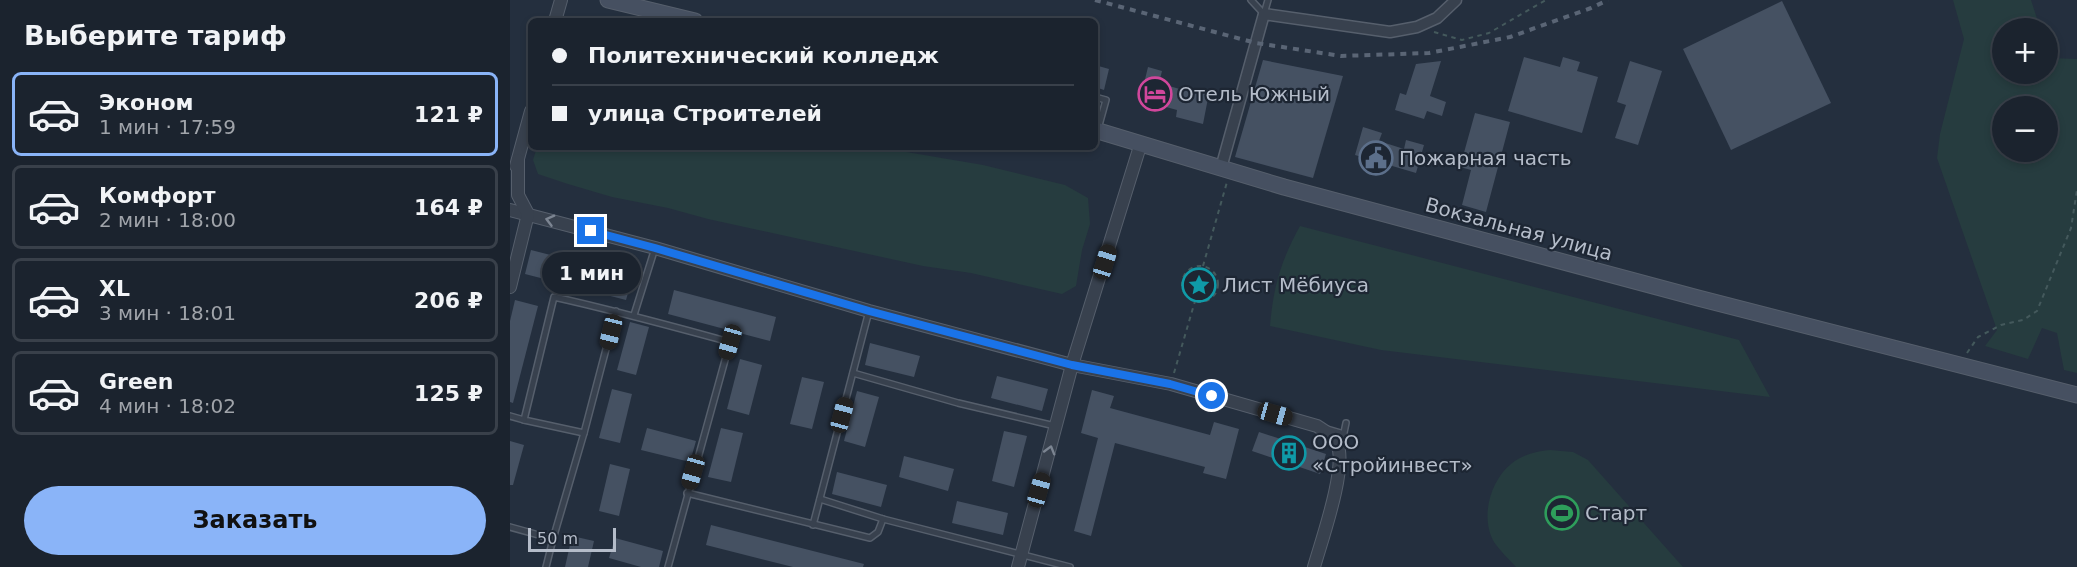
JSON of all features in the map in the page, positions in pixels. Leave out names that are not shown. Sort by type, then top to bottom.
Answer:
[{"type":"main road","points":[[609,0],[683,18]]},
{"type":"main road","name":"Вокзальная улица","points":[[1098,131],[1284,188],[1698,298],[2077,395]]},
{"type":"street","points":[[556,18],[561,0]]},
{"type":"street","points":[[1226,170],[1264,14],[1390,32],[1417,27],[1437,18],[1456,0]]},
{"type":"street","points":[[510,178],[518,160],[528,122]]},
{"type":"street","points":[[1019,561],[1072,365],[1141,143]]},
{"type":"street","points":[[510,287],[525,211],[518,195],[518,160]]},
{"type":"street","points":[[510,210],[525,211],[869,311],[1072,365],[1170,384],[1317,426],[1333,437],[1340,451],[1336,486],[1314,567]]},
{"type":"lane","points":[[1251,0],[1264,14]]},
{"type":"lane","points":[[1264,14],[1268,0]]},
{"type":"lane","points":[[1098,98],[1106,100],[1098,124]]},
{"type":"lane","points":[[634,315],[655,248]]},
{"type":"lane","points":[[524,420],[554,297],[634,315],[730,342],[668,567]]},
{"type":"lane","points":[[546,567],[616,311]]},
{"type":"lane","points":[[813,525],[869,311]]},
{"type":"lane","points":[[853,373],[958,403],[1057,426]]},
{"type":"lane","points":[[510,416],[584,433]]},
{"type":"lane","points":[[1340,451],[1346,423]]},
{"type":"lane","points":[[1317,426],[1344,434]]},
{"type":"lane","points":[[687,493],[870,538],[878,532],[883,519]]},
{"type":"lane","points":[[820,500],[1019,561],[1070,567]]},
{"type":"lane","points":[[510,528],[553,539]]},
{"type":"path","points":[[1417,27],[1462,40],[1489,33],[1546,0]]},
{"type":"path","points":[[1203,266],[1226,170]]},
{"type":"path","points":[[1959,364],[1978,337],[2001,325],[2024,320],[2037,311],[2071,228],[2077,190]]},
{"type":"path","points":[[1203,266],[1213,271],[1218,288],[1206,301],[1195,301],[1182,289],[1183,277],[1191,268],[1203,266]]},
{"type":"path","points":[[1170,384],[1195,301]]},
{"type":"green space","points":[[1953,0],[2031,0],[2037,18],[1992,18],[1992,84],[2058,84],[2058,58],[2077,59],[2077,373],[2064,370],[2057,333],[2042,328],[2028,359],[1985,346],[1997,330],[1937,158],[1940,134],[1964,39]]},
{"type":"green space","points":[[536,150],[895,150],[983,165],[1065,185],[1088,198],[1090,224],[1082,250],[1076,286],[1062,294],[971,273],[923,266],[612,197],[538,174],[533,160]]},
{"type":"green space","points":[[1300,226],[1739,340],[1770,397],[1381,350],[1270,326],[1279,275]]},
{"type":"green space","name":"Старт","points":[[1550,450],[1573,452],[1588,460],[1683,567],[1516,567],[1494,542],[1488,522],[1489,500],[1498,480],[1511,464],[1529,454]]},
{"type":"building","points":[[1782,1],[1831,103],[1731,150],[1683,49]]},
{"type":"building","points":[[1524,57],[1560,67],[1563,57],[1580,62],[1577,71],[1598,77],[1582,133],[1508,111]]},
{"type":"building","points":[[1263,60],[1343,76],[1313,178],[1235,157]]},
{"type":"building","points":[[1441,61],[1430,96],[1446,102],[1442,116],[1427,111],[1424,119],[1395,110],[1400,93],[1406,95],[1416,64]]},
{"type":"building","points":[[1630,61],[1662,71],[1638,145],[1615,138],[1626,105],[1617,102]]},
{"type":"building","points":[[1098,66],[1109,69],[1104,90],[1098,88]]},
{"type":"building","points":[[1148,67],[1162,71],[1159,83],[1183,90],[1184,86],[1209,93],[1203,124],[1176,117],[1177,110],[1140,100]]},
{"type":"building","points":[[1475,113],[1510,122],[1486,212],[1462,205],[1471,170],[1460,167]]},
{"type":"building","points":[[1363,127],[1382,133],[1379,141],[1404,149],[1406,140],[1424,145],[1416,173],[1355,155]]},
{"type":"building","points":[[531,250],[633,276],[626,300],[525,274]]},
{"type":"building","points":[[674,290],[776,317],[770,341],[668,314]]},
{"type":"building","points":[[515,300],[538,306],[513,403],[510,402],[510,321]]},
{"type":"building","points":[[630,322],[649,327],[636,375],[617,370]]},
{"type":"building","points":[[870,343],[920,356],[914,377],[865,365]]},
{"type":"building","points":[[740,359],[762,365],[749,415],[727,409]]},
{"type":"building","points":[[997,376],[1048,389],[1042,411],[991,398]]},
{"type":"building","points":[[802,377],[824,382],[812,429],[790,424]]},
{"type":"building","points":[[612,389],[632,394],[620,443],[599,438]]},
{"type":"building","points":[[1092,390],[1114,396],[1110,408],[1210,435],[1214,422],[1239,429],[1226,479],[1203,473],[1205,467],[1115,443],[1091,536],[1074,531],[1098,438],[1081,433]]},
{"type":"building","points":[[857,391],[879,397],[865,447],[844,441]]},
{"type":"building","points":[[647,428],[696,441],[690,462],[641,450]]},
{"type":"building","points":[[721,428],[743,433],[731,482],[708,477]]},
{"type":"building","points":[[1004,431],[1027,436],[1014,487],[992,481]]},
{"type":"building","name":"ООО «Стройинвест»","points":[[1259,432],[1326,454],[1320,474],[1252,451]]},
{"type":"building","points":[[510,441],[524,445],[513,485],[510,485]]},
{"type":"building","points":[[904,456],[954,469],[948,491],[899,477]]},
{"type":"building","points":[[610,464],[630,469],[619,516],[599,511]]},
{"type":"building","points":[[837,472],[887,485],[881,507],[832,494]]},
{"type":"building","points":[[957,501],[1008,513],[1003,535],[952,523]]},
{"type":"building","points":[[711,525],[864,564],[863,567],[793,567],[706,545]]},
{"type":"building","points":[[572,536],[594,541],[588,567],[565,567]]},
{"type":"building","points":[[615,538],[663,551],[659,567],[641,567],[609,558]]},
{"type":"railway","points":[[1095,0],[1256,43],[1341,56],[1429,53],[1510,37],[1608,0]]},
{"type":"place","name":"Отель Южный","points":[[1155,94]]},
{"type":"place","name":"Пожарная часть","points":[[1376,158]]},
{"type":"place","name":"Лист Мёбиуса","points":[[1199,285]]},
{"type":"place","name":"ООО «Стройинвест»","points":[[1289,453]]},
{"type":"place","name":"Старт","points":[[1562,513]]},
{"type":"route","points":[[591,231],[869,311],[1072,365],[1170,384],[1212,396]]}]
